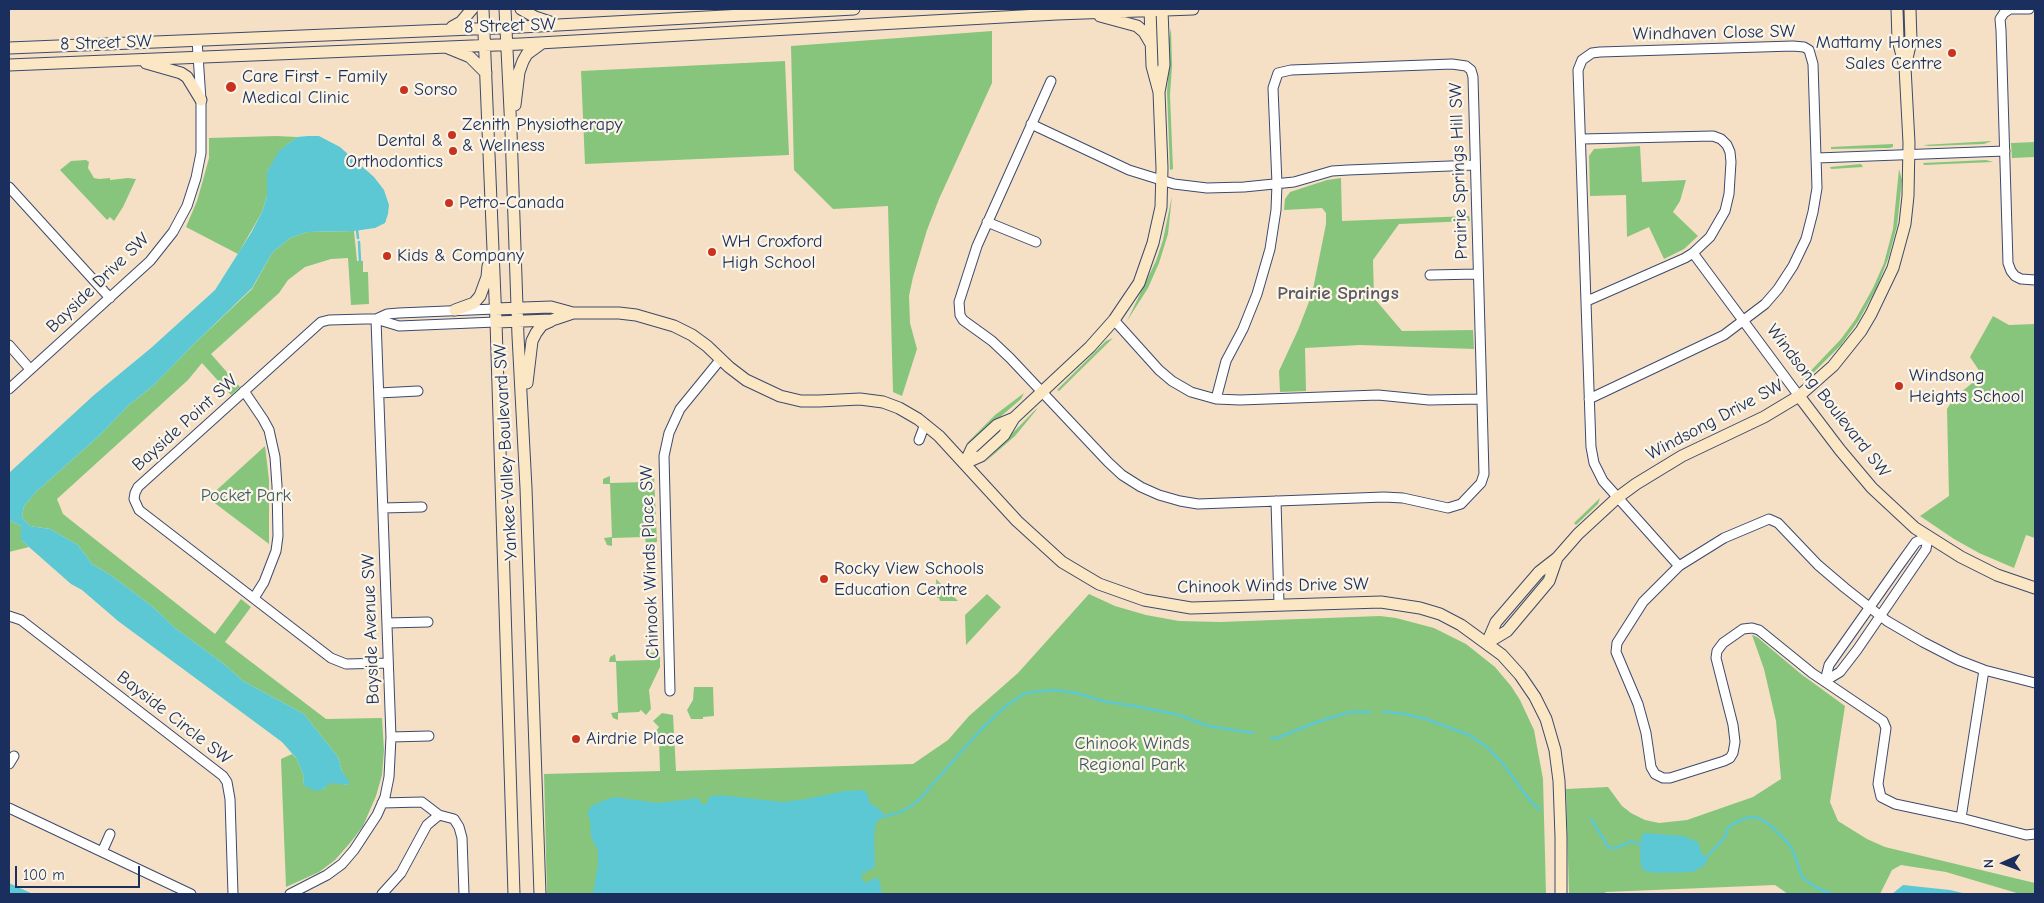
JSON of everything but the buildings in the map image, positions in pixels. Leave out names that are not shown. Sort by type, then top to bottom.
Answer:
[{"type":"main road","points":[[448,28],[461,22],[472,9]]},
{"type":"main road","name":"Yankee Valley Boulevard SW","points":[[483,9],[496,309],[514,894]]},
{"type":"main road","name":"Yankee Valley Boulevard SW","points":[[505,9],[524,425],[540,894]]},
{"type":"main road","points":[[521,9],[556,25]]},
{"type":"main road","name":"8 Street SW","points":[[9,48],[448,28],[556,25],[854,9]]},
{"type":"main road","points":[[965,463],[972,448],[998,425],[1014,418],[1090,347],[1114,320],[1134,292],[1147,262],[1158,226],[1162,180],[1159,92],[1164,65],[1162,9]]},
{"type":"main road","name":"8 Street SW","points":[[9,65],[542,43],[1162,9],[1193,9]]},
{"type":"main road","points":[[1150,10],[1153,74],[1159,92]]},
{"type":"main road","name":"Windsong Drive SW","points":[[1487,643],[1496,622],[1539,572],[1557,558],[1578,534],[1617,498],[1682,456],[1764,418],[1799,396],[1833,366],[1861,331],[1882,293],[1893,268],[1905,224],[1909,154],[1905,67],[1898,40],[1896,10]]},
{"type":"main road","name":"Windsong Drive SW","points":[[1905,67],[1911,41],[1912,12]]},
{"type":"main road","points":[[1086,13],[1136,26],[1144,32],[1151,45]]},
{"type":"main road","points":[[511,131],[519,72],[527,54],[542,43]]},
{"type":"main road","points":[[442,46],[470,57],[486,73]]},
{"type":"main road","points":[[132,60],[181,73],[187,78],[200,100]]},
{"type":"main road","points":[[456,310],[474,303],[480,296],[487,277],[492,237]]},
{"type":"main road","name":"Chinook Winds Drive SW","points":[[496,309],[551,307],[573,314]]},
{"type":"main road","name":"Chinook Winds Drive SW","points":[[496,322],[552,320],[573,314],[619,313],[653,320],[674,326],[692,336],[707,346],[720,360],[746,380],[780,396],[801,401],[860,399],[883,402],[899,408],[940,436],[1017,521],[1049,552],[1089,579],[1114,591],[1144,600],[1190,608],[1360,601],[1381,602],[1420,608],[1440,614],[1461,625],[1487,643],[1520,674],[1546,719],[1555,750],[1558,781],[1561,837],[1561,894]]},
{"type":"main road","points":[[524,425],[532,342],[542,325],[552,320]]},
{"type":"main road","name":"Windsong Boulevard SW","points":[[1799,396],[1840,450],[1872,488],[1894,510],[1928,537],[1961,557],[1997,575],[2035,588]]},
{"type":"street","points":[[2029,9],[2010,10],[2004,13],[2000,19],[2008,262],[2010,271],[2015,276],[2021,279],[2035,280]]},
{"type":"street","name":"Bayside Drive SW","points":[[9,389],[150,261],[172,232],[187,206],[201,153],[197,40]]},
{"type":"street","name":"Windhaven Close SW","points":[[1589,399],[1724,335],[1765,304],[1778,289],[1806,239],[1817,188],[1812,56],[1809,50],[1804,47],[1793,46],[1592,53],[1582,60],[1578,70],[1582,139],[1589,399],[1591,446],[1594,463],[1603,482],[1679,566]]},
{"type":"street","name":"Prairie Springs Hill SW","points":[[1276,501],[1384,497],[1448,508],[1457,506],[1483,479],[1473,77],[1471,70],[1466,66],[1452,64],[1291,70],[1278,73],[1273,88],[1278,184]]},
{"type":"street","points":[[1051,80],[987,222],[959,302],[960,315],[963,320],[992,341],[1108,462],[1122,475],[1140,487],[1180,501],[1198,504],[1276,501],[1279,604]]},
{"type":"street","points":[[1031,124],[1130,170],[1174,184],[1207,188],[1294,182],[1340,170],[1475,165]]},
{"type":"street","points":[[1582,139],[1712,136],[1721,139],[1727,144],[1730,152],[1731,177],[1725,211],[1710,237],[1693,253],[1586,301]]},
{"type":"street","points":[[1817,158],[2005,152]]},
{"type":"street","points":[[1216,399],[1226,361],[1250,313],[1265,269],[1273,231],[1278,184]]},
{"type":"street","points":[[9,187],[110,298]]},
{"type":"street","points":[[987,222],[1036,242]]},
{"type":"street","name":"Windsong Boulevard SW","points":[[1693,253],[1799,396]]},
{"type":"street","points":[[1430,275],[1478,274]]},
{"type":"street","points":[[376,319],[387,314],[399,312],[496,309]]},
{"type":"street","points":[[376,319],[399,326],[496,322]]},
{"type":"street","name":"Bayside Point SW","points":[[376,319],[329,320],[321,322],[138,487],[134,499],[139,510],[337,661],[346,664],[388,663]]},
{"type":"street","name":"Bayside Avenue SW","points":[[290,894],[327,875],[342,864],[367,834],[382,803],[389,777],[391,737],[376,319]]},
{"type":"street","points":[[1114,320],[1159,370],[1172,381],[1191,392],[1216,399],[1240,400],[1378,395],[1429,400],[1481,399]]},
{"type":"street","points":[[9,345],[30,369]]},
{"type":"street","name":"Chinook Winds Place SW","points":[[670,692],[664,456],[669,434],[680,409],[720,360]]},
{"type":"street","points":[[378,393],[418,391]]},
{"type":"street","points":[[244,392],[269,430],[275,457],[277,486],[278,536],[276,551],[264,582],[254,598]]},
{"type":"street","points":[[919,440],[925,424]]},
{"type":"street","points":[[383,508],[422,507]]},
{"type":"street","points":[[2035,683],[1984,670],[1923,642],[1880,616],[1818,565],[1778,523],[1769,519],[1724,538],[1679,566],[1643,602],[1617,643],[1616,652],[1638,704],[1646,733],[1651,768],[1655,774],[1663,778],[1670,778],[1730,758],[1735,742],[1716,658],[1717,651],[1723,643],[1743,629],[1759,630],[1825,681],[1883,721],[1886,728],[1878,784],[1882,797],[1895,804],[1961,818],[2026,835],[2035,834]]},
{"type":"street","points":[[1825,681],[1829,665],[1916,542],[1928,537]]},
{"type":"street","points":[[1825,681],[1840,672],[1926,549],[1928,537]]},
{"type":"street","name":"Bayside Circle SW","points":[[9,616],[21,620],[223,776],[227,782],[230,799],[233,894]]},
{"type":"street","points":[[387,623],[428,622]]},
{"type":"street","points":[[1961,818],[1984,670]]},
{"type":"street","points":[[391,737],[429,736]]},
{"type":"street","points":[[9,764],[14,756]]},
{"type":"street","points":[[382,803],[422,802],[439,815],[454,819],[459,827],[462,838],[464,894]]},
{"type":"street","points":[[9,808],[192,894]]},
{"type":"street","points":[[382,894],[401,873],[427,824],[439,815]]},
{"type":"street","points":[[102,852],[110,834]]},
{"type":"green space","points":[[1171,28],[1172,66],[1170,95],[1173,169],[1170,170],[1167,91]]},
{"type":"green space","points":[[992,31],[992,83],[939,199],[927,230],[913,277],[909,296],[910,323],[917,349],[902,396],[893,392],[888,206],[833,209],[794,170],[791,46]]},
{"type":"green space","points":[[785,61],[789,155],[585,164],[581,71]]},
{"type":"green space","points":[[297,137],[280,151],[267,172],[267,196],[262,212],[238,254],[186,227],[197,201],[209,158],[209,138]]},
{"type":"green space","points":[[1992,141],[1984,144],[1923,145]]},
{"type":"green space","points":[[2035,142],[2035,157],[2012,158],[2011,143]]},
{"type":"green space","points":[[1893,144],[1893,147],[1889,148],[1831,149],[1831,147]]},
{"type":"green space","points":[[1640,146],[1642,182],[1686,180],[1680,201],[1673,212],[1698,236],[1684,249],[1664,259],[1649,227],[1627,237],[1626,195],[1590,196],[1589,156],[1594,149]]},
{"type":"green space","points":[[86,160],[89,162],[88,168],[94,178],[110,178],[110,180],[136,179],[114,221],[110,217],[107,220],[60,170],[71,161]]},
{"type":"green space","points":[[1986,160],[1993,162],[1924,165],[1923,163]]},
{"type":"green space","points":[[1861,164],[1863,167],[1831,169],[1830,167]]},
{"type":"green space","points":[[1899,169],[1902,180],[1897,226],[1888,259],[1877,287],[1859,320],[1841,345],[1809,377],[1802,380],[1841,339],[1855,320],[1873,288],[1884,263],[1893,229]]},
{"type":"green space","points":[[1341,178],[1342,221],[1469,216],[1470,221],[1399,224],[1373,260],[1374,298],[1402,331],[1473,330],[1474,349],[1360,345],[1305,348],[1306,391],[1280,392],[1279,371],[1312,294],[1326,224],[1326,213],[1322,208],[1284,210],[1285,199],[1290,192],[1327,180]]},
{"type":"green space","points":[[1172,196],[1168,234],[1159,263],[1148,288],[1127,321],[1156,261],[1163,240]]},
{"type":"green space","points":[[354,231],[357,261],[363,261],[363,272],[368,272],[369,304],[351,305],[348,258],[331,259],[305,267],[288,280],[279,293],[211,354],[240,387],[231,395],[202,363],[188,380],[57,499],[63,514],[215,634],[241,599],[251,607],[225,642],[326,719],[382,718],[384,750],[382,775],[376,796],[363,826],[335,860],[319,872],[286,887],[281,759],[292,754],[297,759],[304,777],[303,785],[322,790],[331,782],[348,785],[349,783],[342,771],[338,757],[304,714],[243,681],[224,664],[175,628],[153,607],[112,576],[92,564],[78,545],[50,529],[30,526],[22,517],[24,506],[36,492],[99,436],[129,405],[154,385],[252,289],[272,253],[290,238],[307,232]]},
{"type":"green space","points":[[1993,316],[2009,325],[2035,324],[2035,538],[2026,535],[2014,568],[1979,553],[1920,516],[1949,496],[1947,409],[1954,398],[1982,375],[1970,357]]},
{"type":"green space","points":[[1113,338],[1059,391],[1057,390],[1106,341]]},
{"type":"green space","points":[[1024,393],[1021,399],[971,442],[966,444],[995,415]]},
{"type":"green space","points":[[1038,408],[1015,436],[984,463],[1034,411]]},
{"type":"green space","name":"Pocket Park","points":[[265,446],[269,480],[269,544],[208,498]]},
{"type":"green space","points":[[644,475],[654,476],[657,542],[646,544],[645,537],[612,538],[612,546],[607,545],[604,538],[612,537],[610,484],[603,484],[603,479],[610,476],[610,483],[644,482]]},
{"type":"green space","points":[[1600,498],[1598,504],[1576,525],[1574,523]]},
{"type":"green space","points":[[9,520],[21,526],[21,540],[29,547],[9,552]]},
{"type":"green space","points":[[936,579],[958,601],[940,601],[937,598]]},
{"type":"green space","points":[[987,594],[1001,607],[966,645],[965,615]]},
{"type":"green space","name":"Chinook Winds Regional Park","points":[[1089,594],[1115,606],[1146,615],[1179,621],[1220,622],[1380,616],[1396,618],[1434,628],[1466,644],[1495,667],[1511,686],[1534,730],[1543,779],[1546,894],[547,894],[544,774],[660,771],[659,739],[655,732],[659,727],[653,721],[662,713],[673,715],[676,771],[913,764],[948,740],[969,716],[1018,673]]},
{"type":"green space","points":[[1752,635],[1845,706],[1830,802],[1838,821],[1867,839],[1885,847],[2035,883],[2035,894],[2020,894],[1946,872],[1901,865],[1892,870],[1880,894],[1788,894],[1775,885],[1569,894],[1566,789],[1608,787],[1622,806],[1631,813],[1645,820],[1659,823],[1687,820],[1753,797],[1781,779],[1776,721],[1764,669]]},
{"type":"green space","points":[[658,652],[660,654],[660,667],[649,690],[651,709],[646,715],[641,710],[639,712],[618,713],[618,720],[613,718],[611,713],[618,712],[616,662],[609,662],[610,657],[615,654],[616,661],[650,660],[650,653]]},
{"type":"green space","points":[[694,687],[713,687],[714,716],[703,717],[703,719],[691,719],[687,710],[693,700]]},
{"type":"water","points":[[319,136],[340,147],[374,177],[384,190],[389,205],[385,223],[375,228],[354,231],[307,232],[290,238],[272,253],[252,288],[154,385],[129,405],[99,436],[36,492],[24,506],[22,517],[30,526],[50,529],[78,545],[92,564],[112,576],[153,607],[175,628],[224,664],[243,681],[304,714],[338,757],[342,771],[350,783],[348,785],[331,783],[322,790],[315,791],[303,785],[304,777],[297,759],[282,742],[118,621],[82,590],[71,584],[21,540],[21,526],[9,520],[9,473],[94,395],[151,348],[215,290],[262,212],[267,196],[267,172],[279,151],[297,137]]},
{"type":"water","points":[[863,790],[867,793],[870,803],[883,812],[883,817],[876,822],[874,835],[875,867],[861,876],[865,883],[875,878],[879,879],[882,894],[593,894],[598,865],[598,851],[591,837],[590,819],[587,815],[591,806],[605,800],[615,797],[658,803],[698,798],[702,804],[705,804],[708,802],[708,797],[720,795],[783,802],[844,791]]},
{"type":"water","points":[[1644,833],[1683,836],[1698,842],[1702,854],[1708,859],[1705,865],[1693,872],[1654,873],[1645,871],[1641,867],[1640,854],[1641,837]]},
{"type":"water","points":[[9,883],[33,894],[9,894]]},
{"type":"water","points":[[1903,885],[1950,890],[1967,894],[1892,894]]},
{"type":"waterway","points":[[357,230],[358,238]]},
{"type":"waterway","points":[[359,242],[360,261]]},
{"type":"waterway","points":[[883,817],[903,811],[917,802],[978,733],[1002,709],[1025,693],[1054,690],[1076,693],[1107,702],[1179,715],[1208,726],[1253,733]]},
{"type":"waterway","points":[[1271,738],[1275,739],[1314,723],[1350,712],[1371,712]]},
{"type":"waterway","points":[[1383,712],[1405,714],[1426,719],[1469,735],[1487,747],[1503,764],[1532,803],[1540,809]]},
{"type":"waterway","points":[[1705,858],[1725,837],[1728,828],[1734,823],[1750,817],[1759,818],[1770,825],[1789,844],[1802,877],[1815,887],[1832,894]]},
{"type":"waterway","points":[[1591,819],[1609,848],[1616,848],[1632,841],[1642,846]]},
{"type":"place","name":"Mattamy Homes Sales Centre","points":[[1952,53]]},
{"type":"place","name":"Care First - Family Medical Clinic","points":[[231,87]]},
{"type":"place","name":"Sorso","points":[[404,90]]},
{"type":"place","name":"Zenith Physiotherapy & Wellness","points":[[452,135]]},
{"type":"place","name":"Dental & Orthodontics","points":[[453,151]]},
{"type":"place","name":"Petro-Canada","points":[[449,203]]},
{"type":"place","name":"WH Croxford High School","points":[[712,252]]},
{"type":"place","name":"Kids & Company","points":[[387,256]]},
{"type":"place","name":"Windsong Heights School","points":[[1899,386]]},
{"type":"place","name":"Rocky View Schools Education Centre","points":[[824,579]]},
{"type":"place","name":"Airdrie Place","points":[[576,739]]},
{"type":"district","name":"Prairie Springs","points":[[1338,294]]}]
